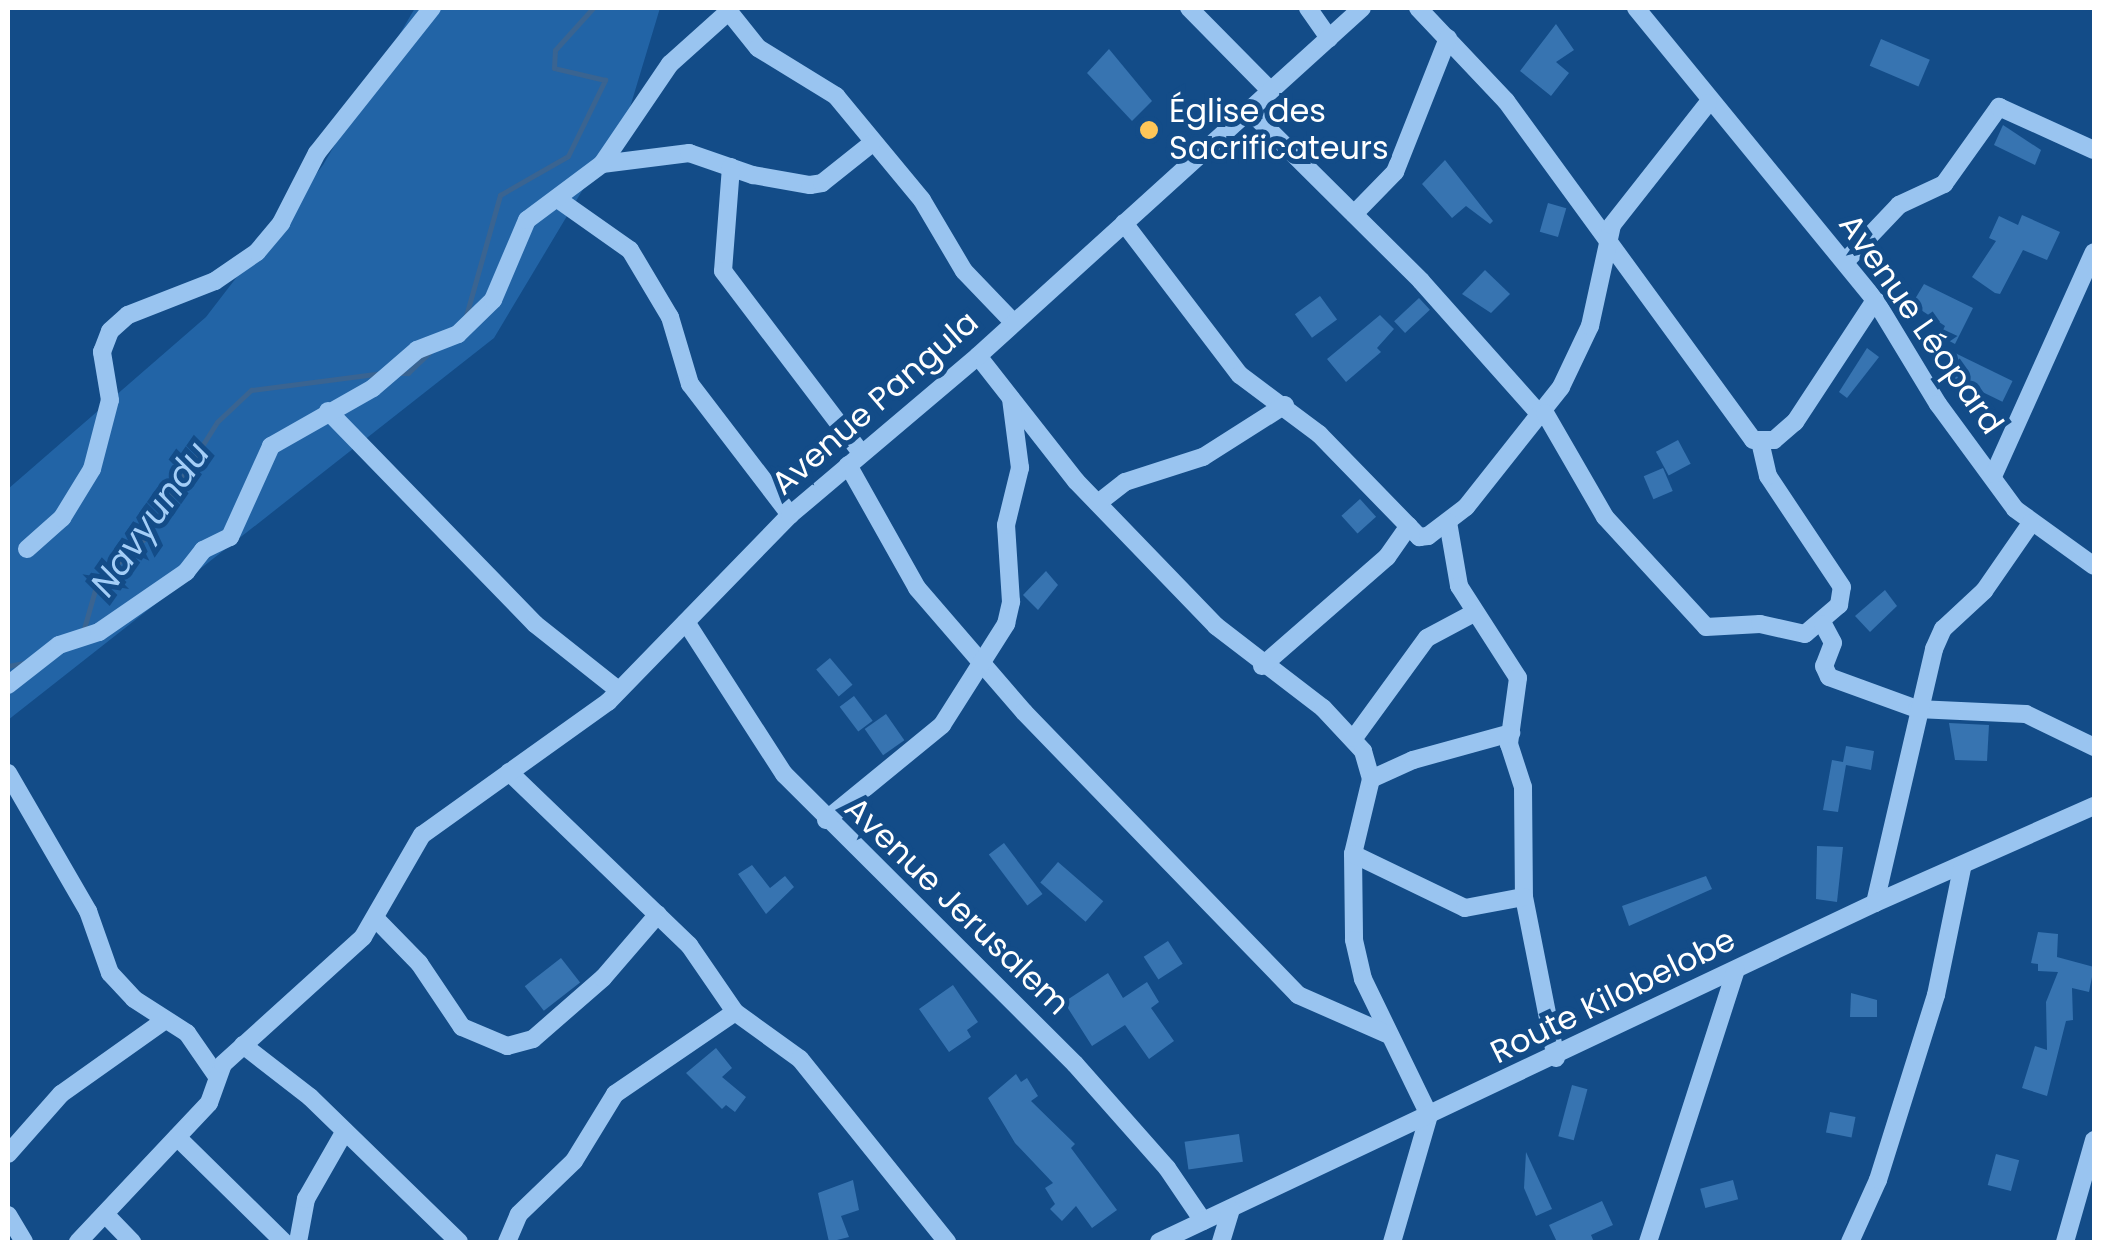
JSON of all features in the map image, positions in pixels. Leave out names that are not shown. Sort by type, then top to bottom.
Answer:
[{"type":"street","points":[[27,549],[62,518],[92,468],[110,400],[102,352],[110,331],[128,315],[215,281],[256,252],[281,224],[317,153],[432,8]]},
{"type":"street","points":[[1189,8],[1270,90]]},
{"type":"street","points":[[1308,8],[1329,38]]},
{"type":"street","name":"Avenue Pangula","points":[[376,919],[422,835],[582,724],[790,516],[978,356],[1362,8]]},
{"type":"street","points":[[1248,110],[1354,214],[1543,415],[1605,517],[1706,627],[1760,624],[1805,634],[1822,624],[1839,605],[1839,579],[1768,476],[1760,442],[1736,420],[1616,260],[1608,238],[1506,102],[1418,8]]},
{"type":"street","name":"Avenue Léopard","points":[[1636,8],[1708,103],[1846,262],[1875,300],[1958,433],[2031,523],[2094,566]]},
{"type":"street","points":[[8,685],[67,640],[99,632],[186,572],[203,550],[227,540],[254,494],[265,452],[372,388],[417,350],[458,334],[494,300],[526,220],[559,200],[602,164],[670,64],[728,9],[758,48],[820,80],[922,200],[964,270],[1013,322]]},
{"type":"street","points":[[1354,214],[1396,172],[1448,38]]},
{"type":"street","points":[[1124,223],[1240,375],[1285,405],[1419,537],[1428,536],[1448,522],[1543,415],[1590,326],[1608,238],[1630,197],[1708,103]]},
{"type":"street","points":[[1846,262],[1899,205],[1944,184],[1999,108],[2094,150]]},
{"type":"street","points":[[602,164],[688,152],[791,184],[822,183],[871,144]]},
{"type":"street","points":[[731,166],[723,272],[855,459],[917,588],[981,661],[1286,983],[1387,1034]]},
{"type":"street","points":[[559,200],[630,250],[670,317],[690,384],[790,516]]},
{"type":"street","points":[[1994,474],[2094,252]]},
{"type":"street","points":[[1760,442],[1774,440],[1795,422],[1875,300]]},
{"type":"street","points":[[978,356],[1098,502],[1262,666],[1324,708],[1354,738],[1371,779],[1353,854],[1354,940],[1387,1034],[1429,1115],[1392,1242]]},
{"type":"street","points":[[826,820],[942,726],[1006,624],[1012,602],[1006,525],[1020,468],[1011,398]]},
{"type":"street","points":[[1098,502],[1125,482],[1202,457],[1285,405]]},
{"type":"street","points":[[328,411],[535,624],[617,690]]},
{"type":"street","points":[[1448,522],[1454,573],[1472,614],[1514,666],[1518,692],[1511,733],[1523,787],[1524,897],[1556,1058]]},
{"type":"street","points":[[1876,902],[1917,708],[1943,629],[1984,591],[2031,523]]},
{"type":"street","points":[[1262,666],[1388,557],[1410,526]]},
{"type":"street","points":[[1354,738],[1427,638],[1472,614]]},
{"type":"street","name":"Avenue Jerusalem","points":[[686,622],[784,774],[826,820],[1076,1064],[1167,1168],[1203,1221]]},
{"type":"street","points":[[1822,624],[1834,643],[1825,674],[1917,708],[2026,714],[2094,747]]},
{"type":"street","points":[[1371,779],[1413,760],[1511,733]]},
{"type":"street","points":[[8,772],[88,911],[110,973],[165,1020],[187,1032],[216,1075]]},
{"type":"street","points":[[509,772],[690,944],[735,1012],[776,1037],[812,1072],[947,1242]]},
{"type":"street","name":"Route Kilobelobe","points":[[1159,1242],[1556,1058],[1876,902],[1962,868],[2094,806]]},
{"type":"street","points":[[1353,854],[1465,908],[1524,897]]},
{"type":"street","points":[[1850,1242],[1878,1180],[1936,995],[1962,868]]},
{"type":"street","points":[[78,1242],[209,1103],[216,1075],[243,1045],[376,919],[419,964],[462,1027],[507,1046],[533,1039],[591,988],[658,914]]},
{"type":"street","points":[[1648,1242],[1736,970]]},
{"type":"street","points":[[507,1242],[523,1209],[574,1161],[614,1094],[735,1012]]},
{"type":"street","points":[[8,1154],[61,1094],[165,1020]]},
{"type":"street","points":[[243,1045],[346,1131],[454,1241]]},
{"type":"street","points":[[298,1242],[306,1199],[346,1131]]},
{"type":"street","points":[[177,1137],[284,1242]]},
{"type":"street","points":[[2065,1242],[2094,1140]]},
{"type":"street","points":[[2075,1205],[2094,1205]]},
{"type":"street","points":[[1221,1242],[1231,1208]]},
{"type":"street","points":[[106,1214],[132,1242]]},
{"type":"street","points":[[8,1215],[24,1242]]},
{"type":"shaded area","points":[[415,8],[660,8],[628,114],[494,338],[8,720],[8,489],[206,317],[323,165]]},
{"type":"building","points":[[1556,24],[1574,50],[1556,62],[1569,73],[1551,96],[1520,71]]},
{"type":"building","points":[[1881,39],[1930,60],[1918,86],[1870,66]]},
{"type":"building","points":[[1109,49],[1152,101],[1132,121],[1087,73]]},
{"type":"building","points":[[2003,125],[2041,150],[2035,165],[1994,145]]},
{"type":"building","points":[[1445,160],[1493,221],[1490,224],[1466,206],[1452,218],[1422,184]]},
{"type":"building","points":[[1548,203],[1566,208],[1558,237],[1540,232]]},
{"type":"building","points":[[2022,215],[2060,232],[2047,260],[2023,250],[2000,294],[1995,293],[1972,277],[1996,241],[1989,238],[1999,216],[2018,225]]},
{"type":"building","points":[[1485,270],[1510,294],[1491,313],[1462,294]]},
{"type":"building","points":[[1924,284],[1973,308],[1955,344],[1940,336],[1945,326],[1912,304]]},
{"type":"building","points":[[1320,296],[1337,319],[1312,338],[1295,314]]},
{"type":"building","points":[[1419,298],[1430,310],[1405,333],[1394,321]]},
{"type":"building","points":[[1380,315],[1394,329],[1377,348],[1381,352],[1346,382],[1327,359]]},
{"type":"building","points":[[1867,348],[1879,357],[1847,398],[1839,392]]},
{"type":"building","points":[[1955,353],[2013,381],[2002,402],[1945,374]]},
{"type":"building","points":[[1678,440],[1691,464],[1669,476],[1656,452]]},
{"type":"building","points":[[1663,468],[1673,491],[1653,499],[1644,476]]},
{"type":"building","points":[[1360,499],[1376,517],[1357,534],[1341,516]]},
{"type":"building","points":[[1046,571],[1058,585],[1038,610],[1023,595]]},
{"type":"building","points":[[1885,590],[1897,606],[1870,632],[1855,616]]},
{"type":"building","points":[[830,658],[852,685],[839,696],[816,670]]},
{"type":"building","points":[[854,696],[873,721],[858,732],[840,707]]},
{"type":"building","points":[[886,714],[904,740],[883,755],[865,729]]},
{"type":"building","points":[[1949,723],[1989,725],[1987,761],[1955,760]]},
{"type":"building","points":[[1846,746],[1874,751],[1871,770],[1846,765],[1838,812],[1823,810],[1832,760],[1843,762]]},
{"type":"building","points":[[1004,843],[1043,894],[1027,906],[989,854]]},
{"type":"building","points":[[1817,846],[1843,847],[1837,902],[1816,899]]},
{"type":"building","points":[[1058,862],[1103,901],[1086,922],[1040,882]]},
{"type":"building","points":[[752,865],[770,888],[785,876],[794,887],[766,914],[738,874]]},
{"type":"building","points":[[1706,876],[1712,889],[1629,926],[1622,906]]},
{"type":"building","points":[[2038,932],[2058,934],[2057,957],[2094,967],[2089,992],[2072,988],[2073,1020],[2066,1021],[2047,1096],[2022,1088],[2035,1046],[2047,1050],[2046,1002],[2058,972],[2038,971],[2038,964],[2031,963]]},
{"type":"building","points":[[1168,941],[1183,964],[1158,979],[1144,957]]},
{"type":"building","points":[[561,958],[580,982],[544,1011],[525,986]]},
{"type":"building","points":[[1108,973],[1123,998],[1147,982],[1159,1002],[1151,1008],[1174,1041],[1149,1059],[1125,1025],[1092,1046],[1064,1002]]},
{"type":"building","points":[[953,985],[978,1022],[967,1030],[971,1037],[949,1052],[919,1009]]},
{"type":"building","points":[[1851,993],[1877,1000],[1877,1017],[1850,1017]]},
{"type":"building","points":[[716,1048],[732,1068],[722,1077],[746,1097],[735,1112],[726,1105],[722,1109],[686,1073]]},
{"type":"building","points":[[1016,1074],[1021,1082],[1027,1078],[1038,1096],[1031,1101],[1075,1144],[1071,1148],[1117,1210],[1092,1228],[1076,1206],[1062,1221],[1050,1209],[1055,1204],[1045,1188],[1053,1183],[1015,1143],[988,1098]]},
{"type":"building","points":[[1572,1085],[1587,1089],[1574,1140],[1558,1136]]},
{"type":"building","points":[[1830,1112],[1856,1117],[1852,1138],[1826,1133]]},
{"type":"building","points":[[1239,1134],[1243,1162],[1188,1169],[1185,1142]]},
{"type":"building","points":[[1526,1152],[1552,1209],[1536,1216],[1524,1188]]},
{"type":"building","points":[[1996,1154],[2019,1160],[2011,1191],[1988,1185]]},
{"type":"building","points":[[853,1180],[859,1210],[841,1216],[849,1237],[829,1242],[818,1193]]},
{"type":"building","points":[[1733,1180],[1738,1199],[1705,1208],[1700,1189]]},
{"type":"building","points":[[1602,1201],[1613,1225],[1591,1235],[1594,1242],[1557,1242],[1549,1225]]},
{"type":"waterway","name":"Navyundu","points":[[466,316],[500,195],[568,156],[605,80],[554,68],[555,50],[593,8]]},
{"type":"waterway","name":"Navyundu","points":[[399,373],[408,373],[430,352]]},
{"type":"waterway","name":"Navyundu","points":[[83,632],[97,583],[143,540],[217,422],[251,390],[383,373]]},
{"type":"waterway","name":"Navyundu","points":[[8,666],[23,663]]},
{"type":"place","name":"Église des Sacrificateurs","points":[[1149,130]]}]
